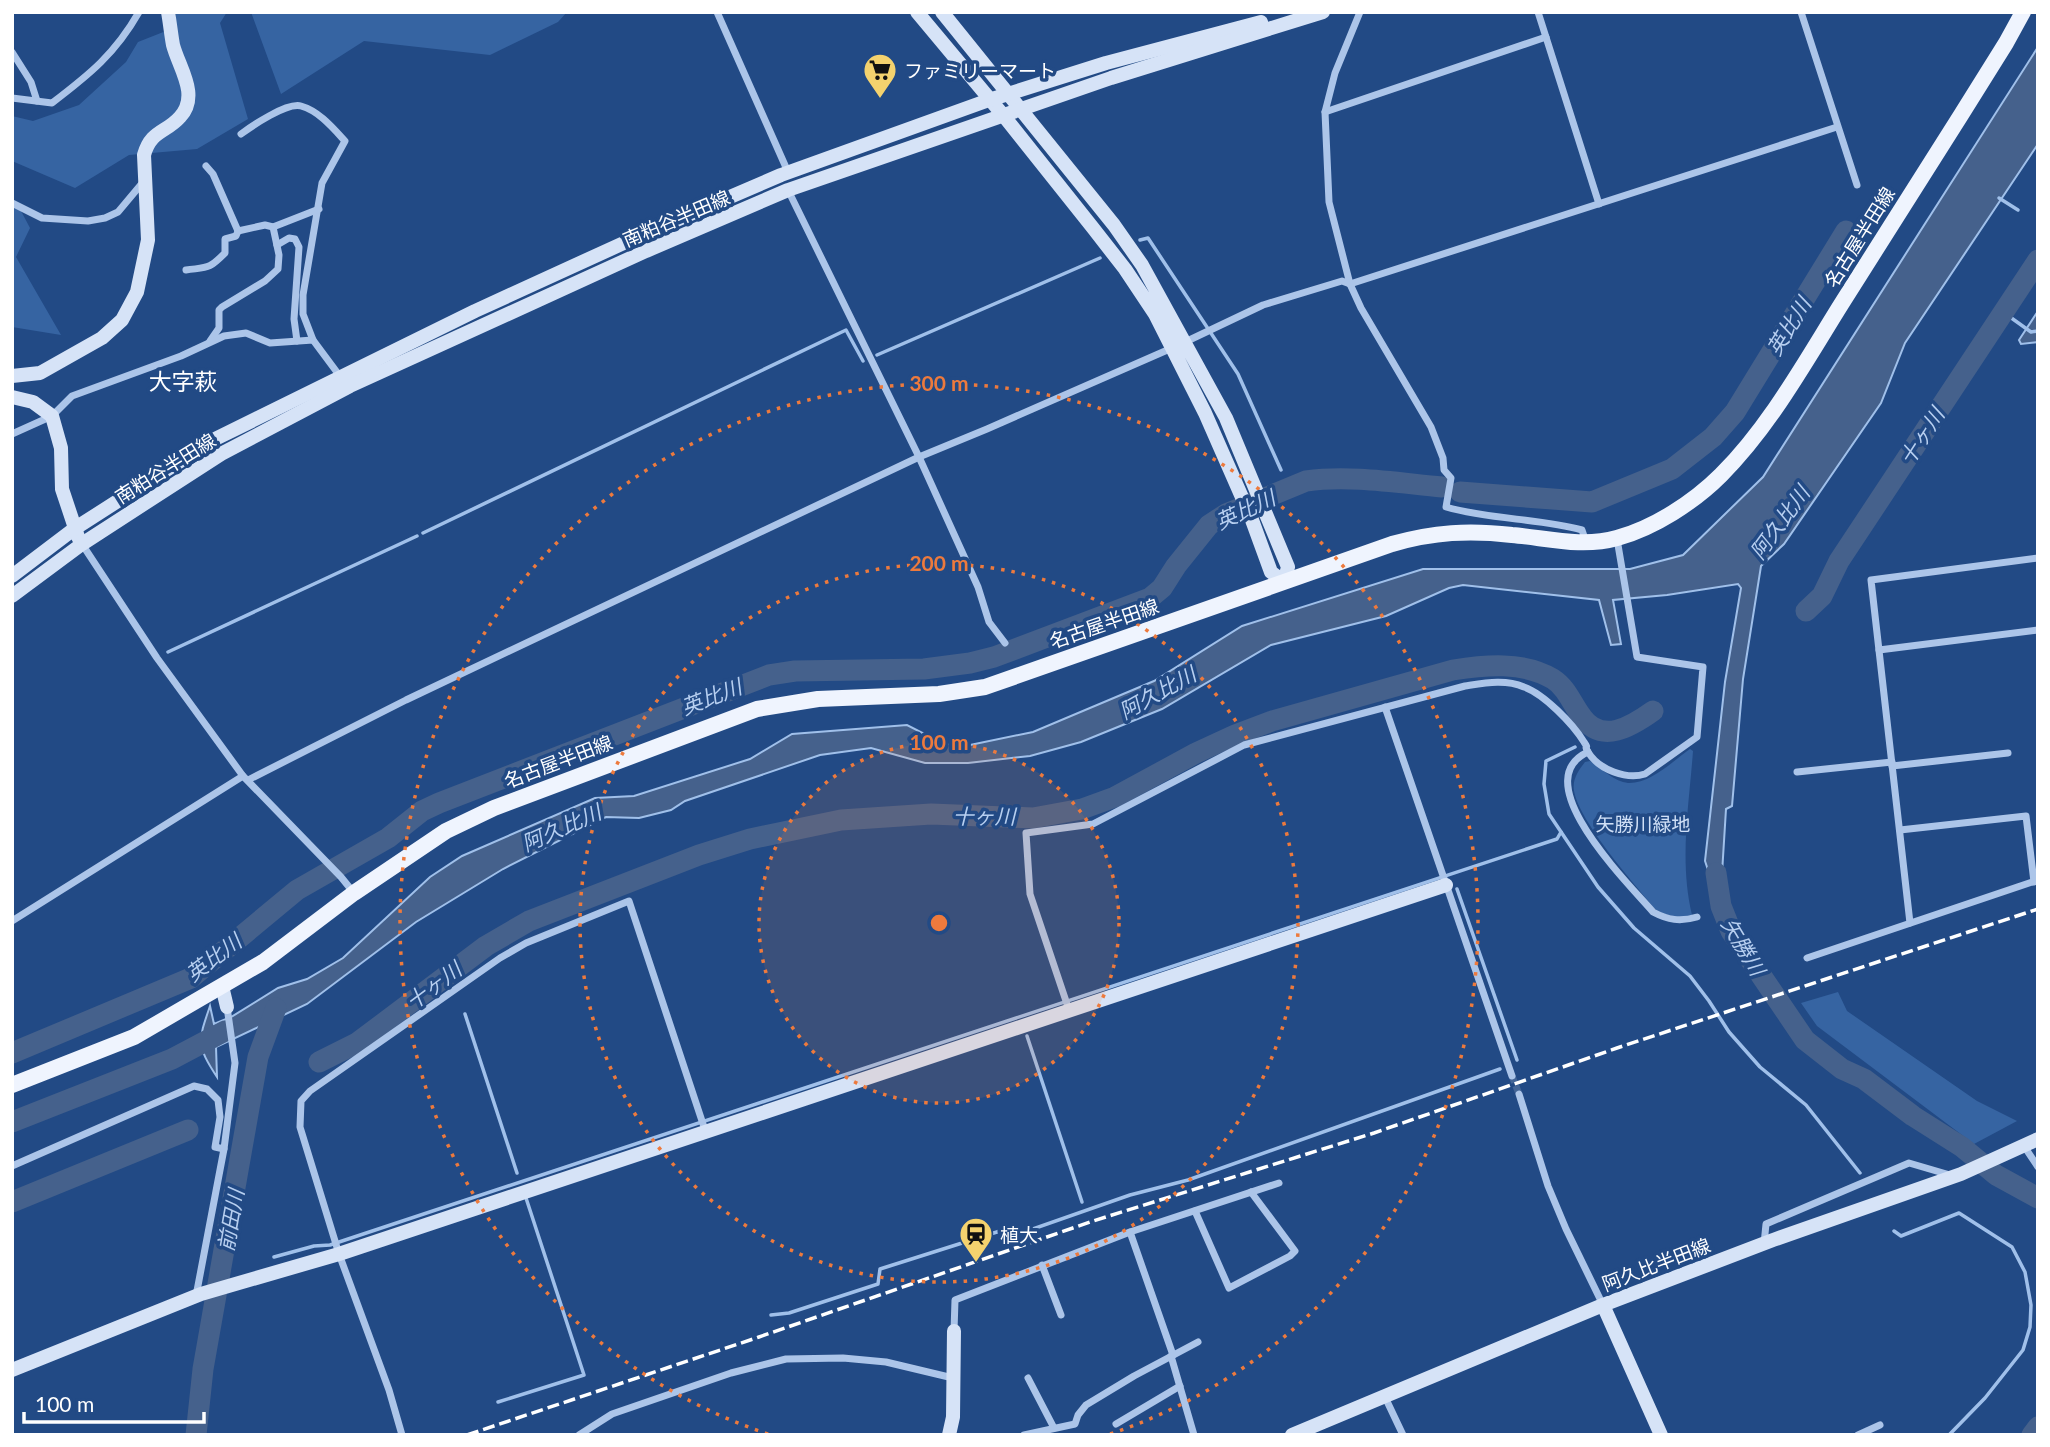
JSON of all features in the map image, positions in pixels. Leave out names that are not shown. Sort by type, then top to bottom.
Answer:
[{"type":"main road","points":[[12,376],[40,373],[102,338],[122,320],[137,292],[148,240],[144,155],[153,136],[182,116],[188,102],[186,78],[173,45],[168,12]]},
{"type":"main road","points":[[917,12],[1125,269],[1179,345],[1226,418],[1288,567],[1284,582],[1271,572],[1179,345],[1128,245],[942,12]]},
{"type":"main road","name":"南粕谷半田線","points":[[12,596],[82,544],[221,454],[345,382],[612,249],[788,172],[989,100],[1106,63],[1296,12]]},
{"type":"main road","name":"南粕谷半田線","points":[[12,576],[74,529],[213,440],[646,251],[788,190],[1111,78],[1323,12]]},
{"type":"main road","name":"名古屋半田線","points":[[12,1085],[134,1037],[222,986],[263,962],[354,893],[446,831],[494,808],[736,716],[793,702],[939,694],[985,687],[1425,534],[1462,531],[1587,543],[1616,538],[1659,520],[1719,477],[1748,445],[1797,374],[2023,12]]},
{"type":"main road","points":[[12,397],[33,402],[52,416],[61,449],[62,489],[74,529],[82,544]]},
{"type":"main road","points":[[12,1370],[198,1295],[339,1254],[1447,885]]},
{"type":"main road","points":[[222,986],[227,1007]]},
{"type":"main road","name":"阿久比半田線","points":[[1292,1435],[1603,1305],[1957,1175],[2038,1139]]},
{"type":"main road","points":[[1603,1305],[1661,1435]]},
{"type":"main road","points":[[949,1435],[953,1417],[954,1331]]},
{"type":"street","points":[[12,98],[52,103],[91,74],[111,54],[139,12]]},
{"type":"street","points":[[717,12],[788,172]]},
{"type":"street","points":[[1360,12],[1335,73],[1325,112],[1329,202],[1350,284],[1361,308],[1431,427],[1443,458],[1444,470],[1451,478],[1446,507],[1531,522],[1561,524],[1582,530],[1587,543]]},
{"type":"street","points":[[1538,12],[1599,204]]},
{"type":"street","points":[[1801,12],[1857,185]]},
{"type":"street","points":[[1325,112],[1546,37]]},
{"type":"street","points":[[12,52],[31,82],[37,101]]},
{"type":"street","points":[[241,134],[255,123],[294,105],[309,110],[345,141],[324,176],[303,307],[305,324],[313,340],[345,382]]},
{"type":"street","points":[[12,922],[245,778],[919,457],[1179,345],[1263,304],[1342,281],[1350,284],[1837,127]]},
{"type":"street","points":[[206,166],[213,174],[239,231]]},
{"type":"street","points":[[12,203],[42,218],[88,221],[118,212],[144,180]]},
{"type":"street","points":[[788,190],[919,457],[978,587],[989,622],[1005,643]]},
{"type":"street","points":[[186,270],[204,270],[217,261],[225,253],[225,239],[236,236],[239,231],[265,225],[274,227],[319,209]]},
{"type":"street","points":[[210,342],[219,328],[219,310],[265,281],[278,268],[279,255],[274,227]]},
{"type":"street","points":[[277,245],[289,238],[295,239],[299,247],[294,319],[297,341]]},
{"type":"street","points":[[12,435],[52,416],[72,396],[236,333],[246,333],[270,343],[313,340]]},
{"type":"street","points":[[1069,1010],[1030,894],[1026,833],[1093,824],[1244,745],[1465,686],[1498,681],[1525,687],[1547,701],[1585,742],[1588,752],[1609,770],[1627,777],[1646,774],[1697,737],[1703,667],[1637,657],[1616,538]]},
{"type":"street","points":[[82,544],[157,658],[245,778],[354,893]]},
{"type":"street","points":[[1910,923],[1871,580],[2038,558]]},
{"type":"street","points":[[1879,650],[2038,630]]},
{"type":"street","points":[[1385,707],[1512,1076]]},
{"type":"street","points":[[1588,752],[1581,755],[1569,771],[1567,788],[1578,818],[1599,850],[1653,912],[1676,921],[1697,917]]},
{"type":"street","points":[[1797,772],[2008,753]]},
{"type":"street","points":[[1807,958],[2036,881],[2026,817],[1900,830]]},
{"type":"street","points":[[402,1435],[339,1254],[300,1127],[301,1101],[310,1091],[500,958],[526,943],[629,901],[705,1130]]},
{"type":"street","points":[[198,1295],[224,1149],[235,1063],[227,1007]]},
{"type":"street","points":[[12,1166],[194,1086],[207,1089],[218,1100],[220,1117],[215,1147],[224,1149]]},
{"type":"street","points":[[1519,1094],[1548,1186],[1603,1305]]},
{"type":"street","points":[[2023,1145],[2038,1167]]},
{"type":"street","points":[[1764,1244],[1766,1224],[1909,1163],[1957,1175]]},
{"type":"street","points":[[954,1331],[955,1300],[1130,1232],[1279,1183]]},
{"type":"street","points":[[1195,1211],[1229,1288],[1295,1251],[1251,1192]]},
{"type":"street","points":[[1130,1232],[1172,1356],[1194,1435]]},
{"type":"street","points":[[1042,1265],[1061,1315]]},
{"type":"street","points":[[1024,1435],[1075,1424],[1086,1405],[1198,1342]]},
{"type":"street","points":[[579,1435],[612,1414],[731,1373],[786,1359],[843,1358],[886,1362],[953,1378]]},
{"type":"street","points":[[1028,1378],[1054,1428]]},
{"type":"street","points":[[1116,1424],[1180,1387]]},
{"type":"street","points":[[1385,1397],[1403,1435]]},
{"type":"street","points":[[1858,1435],[1880,1425]]},
{"type":"green space","points":[[176,12],[227,12],[220,23],[248,119],[197,149],[129,155],[75,188],[12,161],[12,116],[33,121],[79,105],[126,62],[138,42],[176,27]]},
{"type":"green space","points":[[251,12],[567,12],[558,22],[490,55],[364,41],[281,94]]},
{"type":"green space","points":[[12,207],[21,211],[30,228],[16,257],[61,335],[12,327]]},
{"type":"green space","name":"矢勝川緑地","points":[[1690,749],[1693,751],[1687,813],[1686,874],[1692,915],[1677,917],[1655,909],[1609,852],[1578,804],[1574,783],[1585,762],[1590,761],[1618,780],[1628,783],[1645,780]]},
{"type":"green space","points":[[1838,992],[1847,1011],[1977,1101],[2017,1121],[1974,1144],[1817,1026],[1801,1003]]},
{"type":"water","points":[[2038,47],[2038,144],[1905,343],[1881,403],[1784,544],[1761,566],[1743,679],[1732,806],[1726,809],[1720,906],[1705,861],[1725,682],[1741,588],[1738,584],[1613,600],[1621,644],[1611,645],[1599,600],[1463,585],[1449,588],[1386,616],[1271,645],[1162,709],[1081,742],[1030,756],[968,763],[925,763],[871,748],[820,755],[685,801],[671,810],[639,818],[606,817],[503,869],[416,922],[307,1004],[216,1047],[217,1077],[205,1057],[201,1035],[210,1006],[214,1024],[231,1017],[278,988],[307,979],[343,958],[430,877],[462,856],[595,798],[634,796],[750,759],[792,734],[907,725],[944,744],[970,745],[1033,732],[1154,681],[1242,626],[1423,569],[1630,569],[1683,555],[1763,477]]},
{"type":"water","points":[[2038,311],[2038,342],[2021,344],[2019,340]]},
{"type":"waterway","points":[[1999,198],[2018,210]]},
{"type":"waterway","name":"英比川","points":[[1460,492],[1592,502],[1672,469],[1713,437],[1735,412],[1846,231]]},
{"type":"waterway","points":[[1140,240],[1148,238],[1238,374],[1281,470]]},
{"type":"waterway","points":[[877,355],[1100,258]]},
{"type":"waterway","name":"十ヶ川","points":[[1806,611],[1822,596],[1839,561],[2038,260]]},
{"type":"waterway","points":[[2003,312],[2031,332],[2038,331]]},
{"type":"waterway","points":[[423,533],[846,330],[863,361]]},
{"type":"waterway","name":"英比川","points":[[12,1053],[191,978],[297,890],[388,838],[422,811],[439,803],[769,675],[795,671],[924,669],[994,657],[1150,598],[1162,588],[1209,525],[1226,514],[1306,481],[1357,479],[1442,487]]},
{"type":"waterway","points":[[168,652],[417,536]]},
{"type":"waterway","name":"十ヶ川","points":[[319,1062],[357,1043],[486,946],[529,921],[699,855],[750,839],[841,820],[931,814],[1033,818],[1082,809],[1115,797],[1196,753],[1272,721],[1465,668],[1504,666],[1541,673],[1558,683],[1582,717],[1599,730],[1627,727],[1653,711]]},
{"type":"waterway","points":[[1575,747],[1546,761],[1544,784],[1549,814],[1598,887],[1634,928],[1690,976],[1729,1032],[1760,1067],[1806,1105],[1860,1173]]},
{"type":"waterway","points":[[274,1257],[314,1246],[330,1245],[1557,839],[1561,832]]},
{"type":"waterway","name":"矢勝川","points":[[1716,873],[1721,906],[1731,931],[1805,1040],[1842,1069],[1864,1079],[1913,1116],[1962,1147],[1996,1175],[2038,1198]]},
{"type":"waterway","points":[[1457,889],[1517,1060]]},
{"type":"waterway","name":"前田川","points":[[196,1435],[203,1369],[258,1057],[276,1008]]},
{"type":"waterway","points":[[465,1014],[517,1173]]},
{"type":"waterway","name":"阿久比川","points":[[12,1122],[172,1059],[225,1031]]},
{"type":"waterway","points":[[1027,1036],[1082,1202]]},
{"type":"waterway","points":[[771,1315],[789,1313],[878,1284],[880,1269],[1000,1231],[1004,1239],[1130,1195],[1188,1180],[1500,1069]]},
{"type":"waterway","name":"十ヶ川","points":[[12,1202],[188,1130]]},
{"type":"waterway","points":[[498,1402],[584,1375],[526,1198]]},
{"type":"waterway","points":[[1894,1231],[1901,1236],[1959,1213],[2012,1247],[2025,1272],[2031,1305],[2030,1327],[2023,1350],[1985,1398],[1949,1435]]},
{"type":"waterway","name":"矢勝川","points":[[2032,1435],[2038,1427]]},
{"type":"tunnel","points":[[1512,1076],[1519,1094]]},
{"type":"railway","points":[[467,1435],[1093,1221],[1374,1133],[1617,1048],[2038,909]]},
{"type":"place","name":"ファミリーマート","points":[[880,100]]},
{"type":"place","name":"植大","points":[[976,1264]]},
{"type":"district","name":"大字萩","points":[[183,381]]}]
